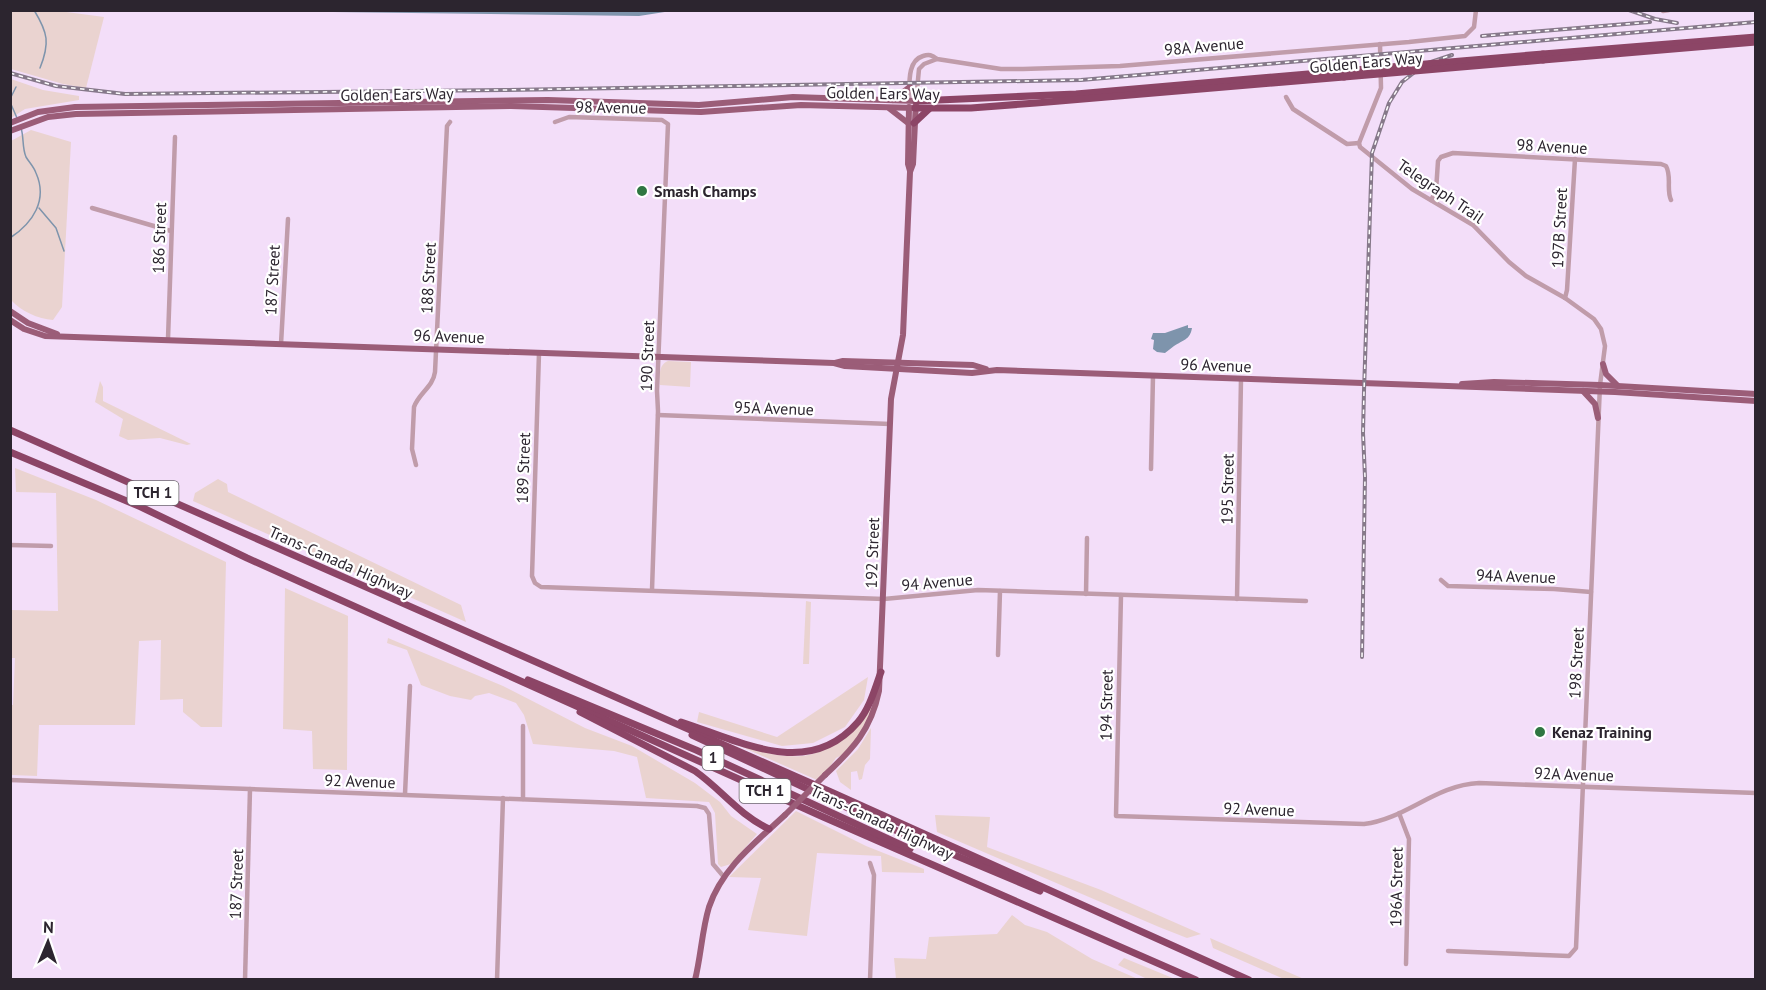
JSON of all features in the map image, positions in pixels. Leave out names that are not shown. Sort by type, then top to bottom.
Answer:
[{"type":"highway","name":"Golden Ears Way","points":[[912,105],[1344,74],[1755,37]]},
{"type":"highway","name":"Golden Ears Way","points":[[1543,57],[1755,42]]},
{"type":"highway","name":"Golden Ears Way","points":[[912,105],[929,109],[1083,100],[1344,74]]},
{"type":"highway","points":[[911,123],[929,109]]},
{"type":"highway","name":"Trans-Canada Highway","points":[[10,430],[831,792],[1249,980]]},
{"type":"highway","name":"Trans-Canada Highway","points":[[10,452],[141,507],[247,558],[560,699],[1196,980]]},
{"type":"highway","name":"Trans-Canada Highway","points":[[449,648],[696,750],[881,835],[971,880]]},
{"type":"highway","points":[[641,709],[773,753],[797,754],[820,749],[841,737],[858,722],[869,703],[881,672]]},
{"type":"highway","points":[[560,699],[582,713],[695,771],[710,782],[743,814],[769,830]]},
{"type":"main road","points":[[892,100],[910,87]]},
{"type":"main road","name":"Golden Ears Way","points":[[10,123],[38,112],[75,107],[144,105],[548,100],[699,105],[782,98],[892,100],[912,105]]},
{"type":"main road","name":"Golden Ears Way","points":[[10,131],[48,117],[76,114],[511,106],[701,112],[792,105],[889,108],[912,105]]},
{"type":"main road","name":"192 Street","points":[[695,980],[711,903],[724,877],[847,755],[868,727],[877,703],[881,672],[891,399],[903,335],[910,172],[913,164],[912,105]]},
{"type":"main road","points":[[889,108],[911,123]]},
{"type":"main road","name":"96 Avenue","points":[[12,315],[63,336],[834,363],[845,366],[896,366],[972,373],[987,370],[1582,391],[1618,386],[1755,394]]},
{"type":"main road","points":[[1603,364],[1606,374],[1618,386]]},
{"type":"main road","name":"96 Avenue","points":[[1444,385],[1492,382],[1755,401]]},
{"type":"main road","points":[[1582,391],[1595,404],[1598,418]]},
{"type":"street","name":"98A Avenue","points":[[937,59],[1001,69],[1120,66],[1461,37],[1471,32],[1475,25],[1476,10]]},
{"type":"street","points":[[1663,11],[1669,10]]},
{"type":"street","points":[[1359,143],[1381,88],[1380,44]]},
{"type":"street","name":"192 Street","points":[[912,105],[910,71],[916,60],[928,55],[937,59]]},
{"type":"street","name":"192 Street","points":[[912,105],[920,69],[924,64],[937,59]]},
{"type":"street","name":"Telegraph Trail","points":[[1286,97],[1290,106],[1300,114],[1347,144],[1359,143],[1363,151],[1412,189],[1473,225],[1526,276],[1589,314],[1598,325],[1605,346],[1599,388]]},
{"type":"street","name":"98 Avenue","points":[[555,122],[569,117],[667,122]]},
{"type":"street","name":"188 Street","points":[[416,465],[412,449],[414,407],[434,379],[437,349],[447,126],[450,122]]},
{"type":"street","name":"190 Street","points":[[652,590],[667,122]]},
{"type":"street","name":"186 Street","points":[[168,339],[175,137]]},
{"type":"street","name":"98 Avenue","points":[[1431,200],[1436,190],[1438,161],[1441,157],[1454,153],[1661,164],[1666,166],[1669,172],[1668,195],[1671,200]]},
{"type":"street","name":"197B Street","points":[[1565,298],[1570,256],[1575,159]]},
{"type":"street","points":[[92,208],[171,231]]},
{"type":"street","name":"187 Street","points":[[281,344],[288,219]]},
{"type":"street","name":"189 Street","points":[[535,583],[532,576],[532,562],[538,352]]},
{"type":"street","points":[[1151,470],[1154,376]]},
{"type":"street","name":"195 Street","points":[[1237,599],[1241,379]]},
{"type":"street","name":"198 Street","points":[[1448,951],[1569,956],[1576,948],[1599,388]]},
{"type":"street","name":"95A Avenue","points":[[658,415],[890,424]]},
{"type":"street","points":[[1086,594],[1087,538]]},
{"type":"street","points":[[10,545],[51,546]]},
{"type":"street","name":"94A Avenue","points":[[1441,580],[1448,586],[1592,592]]},
{"type":"street","name":"94 Avenue","points":[[535,583],[541,587],[884,599],[961,591],[1000,591],[1306,601]]},
{"type":"street","points":[[998,655],[1000,591]]},
{"type":"street","name":"194 Street","points":[[1116,816],[1121,595]]},
{"type":"street","points":[[405,794],[410,686]]},
{"type":"street","points":[[523,726],[524,799]]},
{"type":"street","name":"92 Avenue","points":[[10,780],[697,806],[707,810],[710,818],[713,864],[724,877]]},
{"type":"street","name":"92A Avenue","points":[[1399,813],[1442,791],[1466,784],[1755,793]]},
{"type":"street","name":"187 Street","points":[[245,980],[250,789]]},
{"type":"street","points":[[497,980],[503,798]]},
{"type":"street","name":"92 Avenue","points":[[1116,816],[1354,825],[1378,822],[1399,813]]},
{"type":"street","name":"196A Street","points":[[1399,813],[1409,839],[1406,964]]},
{"type":"street","points":[[870,863],[874,875],[870,980]]},
{"type":"shaded area","points":[[10,11],[59,11],[104,17],[86,88],[11,69]]},
{"type":"shaded area","points":[[11,79],[43,90],[79,96],[79,100],[25,109],[11,118]]},
{"type":"shaded area","points":[[31,130],[71,142],[62,307],[53,320],[30,314],[11,300],[11,141]]},
{"type":"shaded area","points":[[668,361],[691,362],[690,387],[660,385],[661,368]]},
{"type":"shaded area","points":[[100,381],[103,387],[103,401],[191,444],[160,438],[128,440],[119,436],[123,419],[95,402]]},
{"type":"shaded area","points":[[15,468],[96,500],[226,562],[222,727],[201,727],[183,712],[183,699],[160,700],[161,640],[139,641],[135,725],[39,725],[37,776],[11,775],[10,705],[13,705],[15,658],[11,658],[11,610],[58,611],[56,493],[16,492]]},
{"type":"shaded area","points":[[218,479],[227,484],[228,492],[461,605],[466,622],[193,501],[195,493]]},
{"type":"shaded area","points":[[285,588],[348,616],[347,770],[313,769],[312,731],[283,729]]},
{"type":"shaded area","points":[[806,601],[811,602],[809,664],[803,664]]},
{"type":"shaded area","points":[[388,638],[503,686],[585,728],[632,746],[695,783],[720,802],[731,816],[757,834],[731,864],[721,867],[718,864],[715,813],[709,802],[646,798],[637,757],[614,751],[533,744],[524,715],[516,703],[489,693],[475,696],[471,700],[450,696],[421,685],[407,650],[387,643]]},
{"type":"shaded area","points":[[868,677],[864,700],[845,727],[813,743],[782,746],[697,722],[699,712],[777,737]]},
{"type":"shaded area","points":[[869,707],[872,708],[867,723],[846,753],[836,758],[817,780],[733,743],[778,755],[813,754],[835,741]]},
{"type":"shaded area","points":[[871,728],[870,759],[865,765],[862,779],[859,780],[857,771],[851,772],[851,790],[840,782],[836,771],[858,749]]},
{"type":"shaded area","points":[[796,811],[866,846],[924,869],[924,873],[882,872],[881,856],[817,853],[807,936],[748,930],[761,878],[729,877]]},
{"type":"shaded area","points":[[935,815],[990,817],[987,847],[1101,890],[1201,934],[1187,938],[937,832]]},
{"type":"shaded area","points":[[1012,915],[1025,925],[1047,932],[1092,959],[1138,979],[896,979],[894,958],[926,959],[929,937],[997,934]]},
{"type":"shaded area","points":[[1210,938],[1304,979],[1284,979],[1213,948]]},
{"type":"shaded area","points":[[1124,958],[1175,979],[1147,979],[1118,965]]},
{"type":"water","points":[[254,11],[671,11],[639,16]]},
{"type":"water","points":[[1188,325],[1188,328],[1192,328],[1186,339],[1165,353],[1153,349],[1154,340],[1151,339],[1153,333],[1165,333]]},
{"type":"waterway","points":[[34,10],[46,38],[40,68]]},
{"type":"waterway","points":[[10,99],[16,87]]},
{"type":"waterway","points":[[10,102],[17,118]]},
{"type":"waterway","points":[[10,238],[31,218],[36,210],[40,192],[36,173],[25,154],[21,128]]},
{"type":"waterway","points":[[39,208],[56,228],[64,251]]},
{"type":"railway","points":[[1629,10],[1655,19],[1677,23]]},
{"type":"railway","points":[[1482,36],[1650,22]]},
{"type":"railway","points":[[10,73],[56,86],[125,94],[1081,80],[1756,22]]},
{"type":"railway","points":[[1362,657],[1365,477],[1363,433],[1372,153],[1389,103],[1402,82],[1425,64],[1452,55]]},
{"type":"place","name":"Smash Champs","points":[[642,191]]},
{"type":"place","name":"Kenaz Training","points":[[1540,732]]}]
